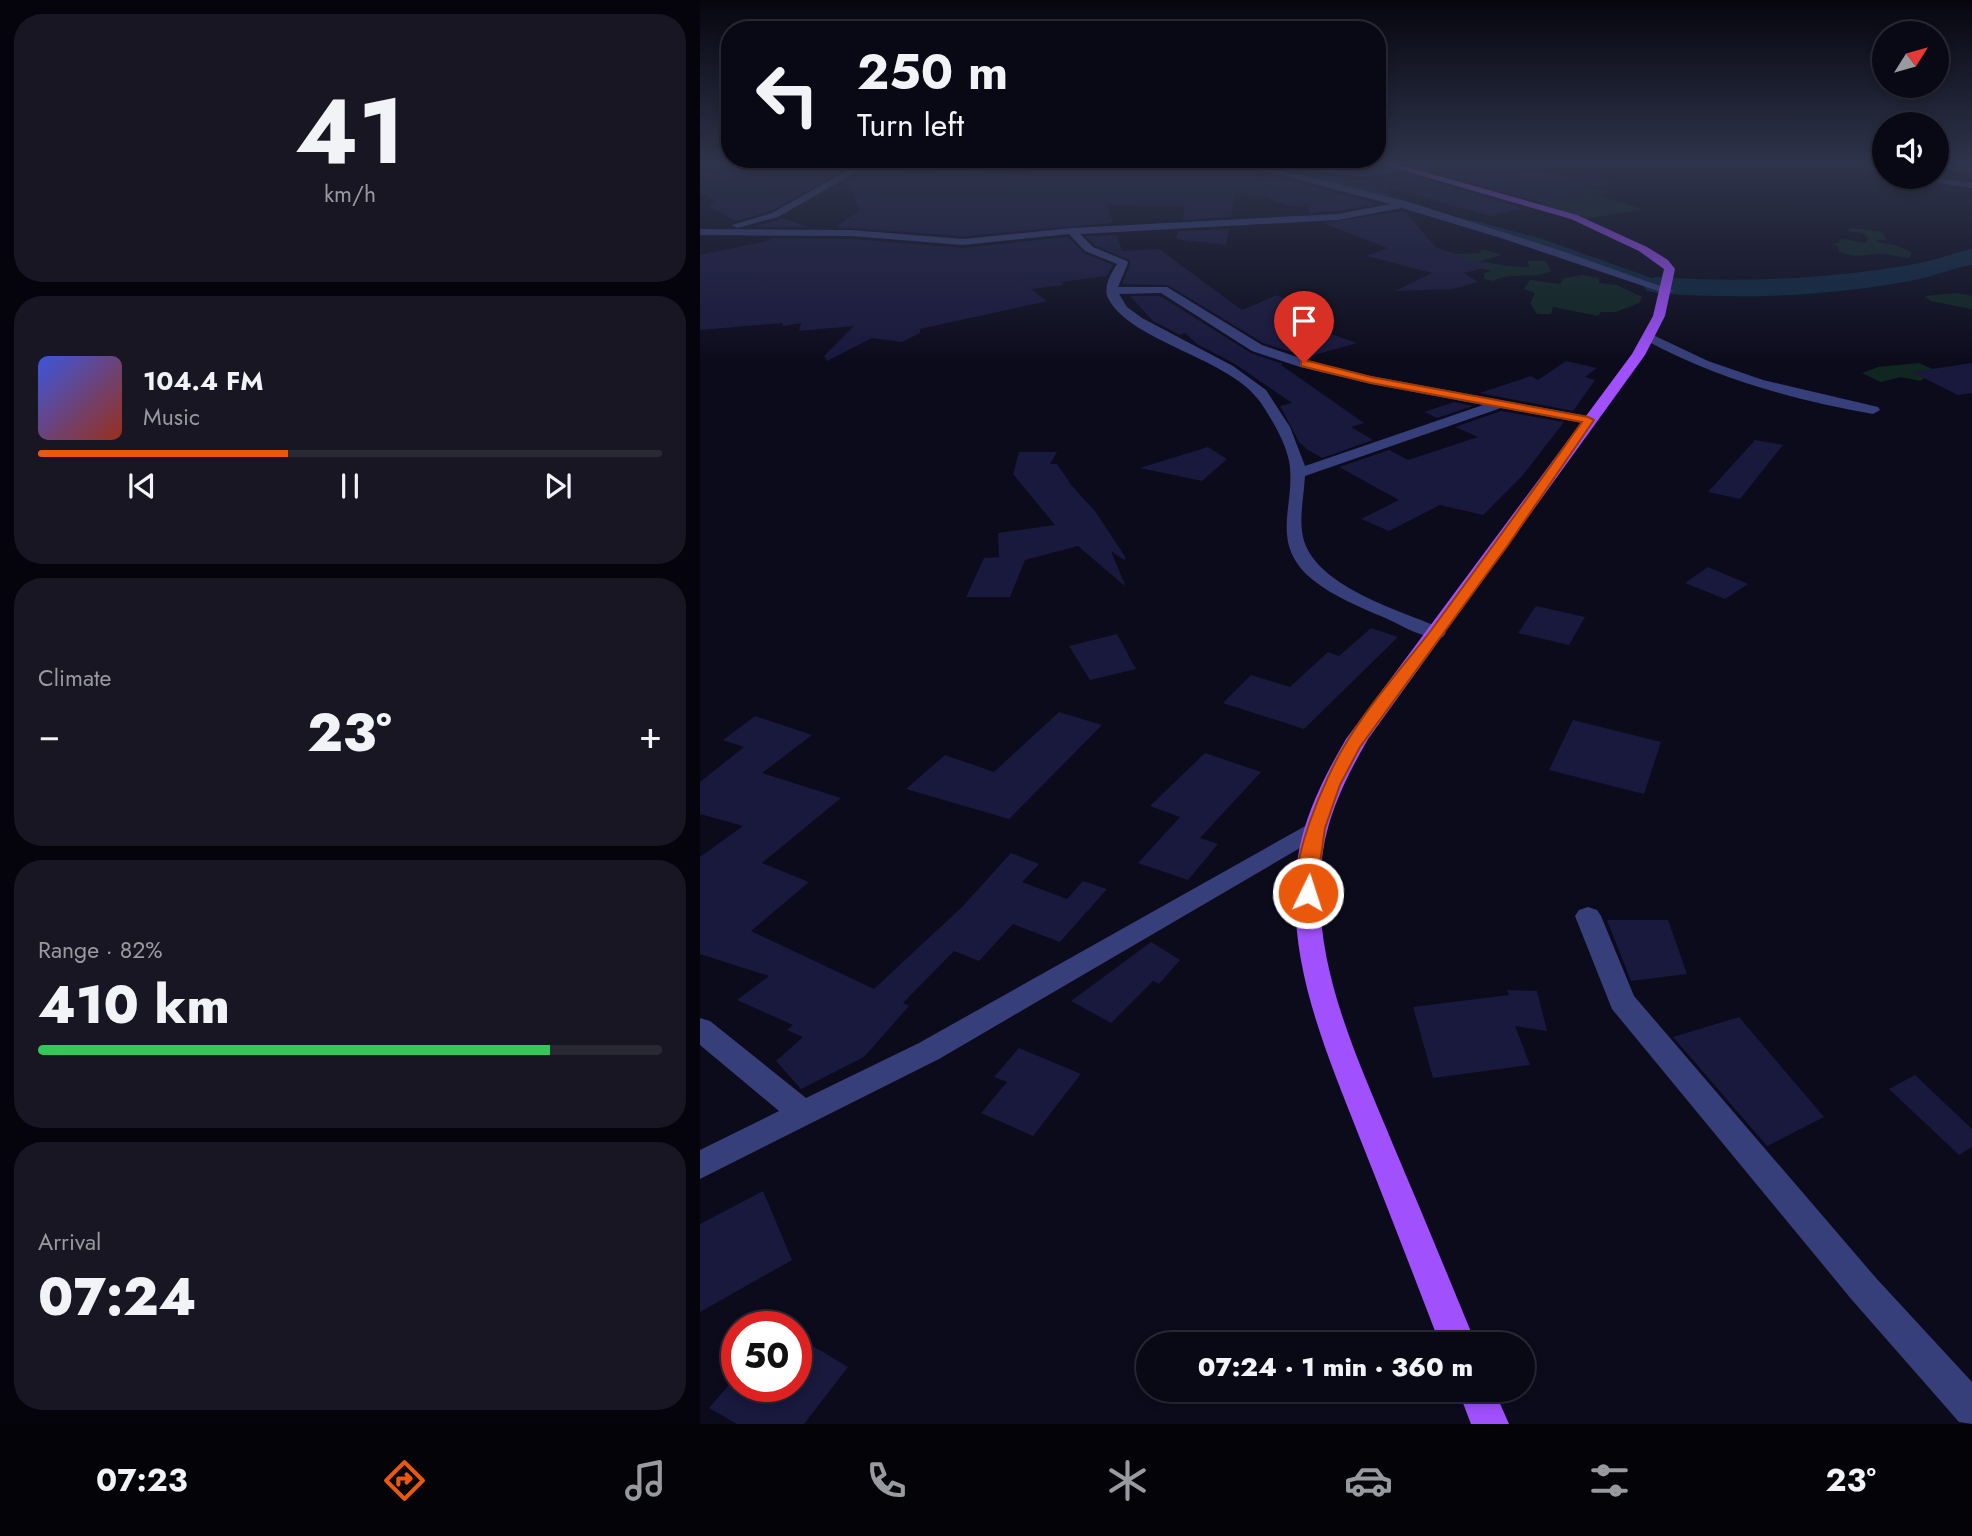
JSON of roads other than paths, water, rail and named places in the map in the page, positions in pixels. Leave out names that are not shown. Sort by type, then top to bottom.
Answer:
[{"type":"main road","points":[[1453,1332],[1328,1020],[1314,966],[1307,916],[1308,870],[1316,828],[1332,785],[1352,746],[1588,420],[1651,338],[1669,280],[1664,262],[1643,249],[1597,228]]},
{"type":"main road","points":[[1481,1402],[1490,1424]]},
{"type":"street","points":[[702,233],[720,228]]},
{"type":"street","points":[[702,233],[851,233],[947,242],[1120,228]]},
{"type":"street","points":[[1486,228],[1669,280]]},
{"type":"street","points":[[1072,231],[1089,249],[1123,263],[1116,273],[1113,291],[1115,300],[1137,320],[1234,372],[1261,393],[1297,462],[1293,538],[1309,567],[1327,582],[1346,592],[1436,633]]},
{"type":"street","points":[[1113,291],[1163,289],[1257,348],[1371,380],[1588,420]]},
{"type":"street","points":[[1651,338],[1676,352],[1753,381],[1873,410]]},
{"type":"street","points":[[1296,474],[1499,404]]},
{"type":"street","points":[[700,1165],[929,1051],[1268,853],[1316,828]]},
{"type":"street","points":[[1588,916],[1622,1001],[1829,1249],[1972,1409]]},
{"type":"street","points":[[700,1029],[804,1114]]},
{"type":"waterway","points":[[1488,228],[1537,242],[1657,285]]},
{"type":"waterway","points":[[1657,285],[1752,288],[1820,284],[1915,272],[1972,257]]}]
